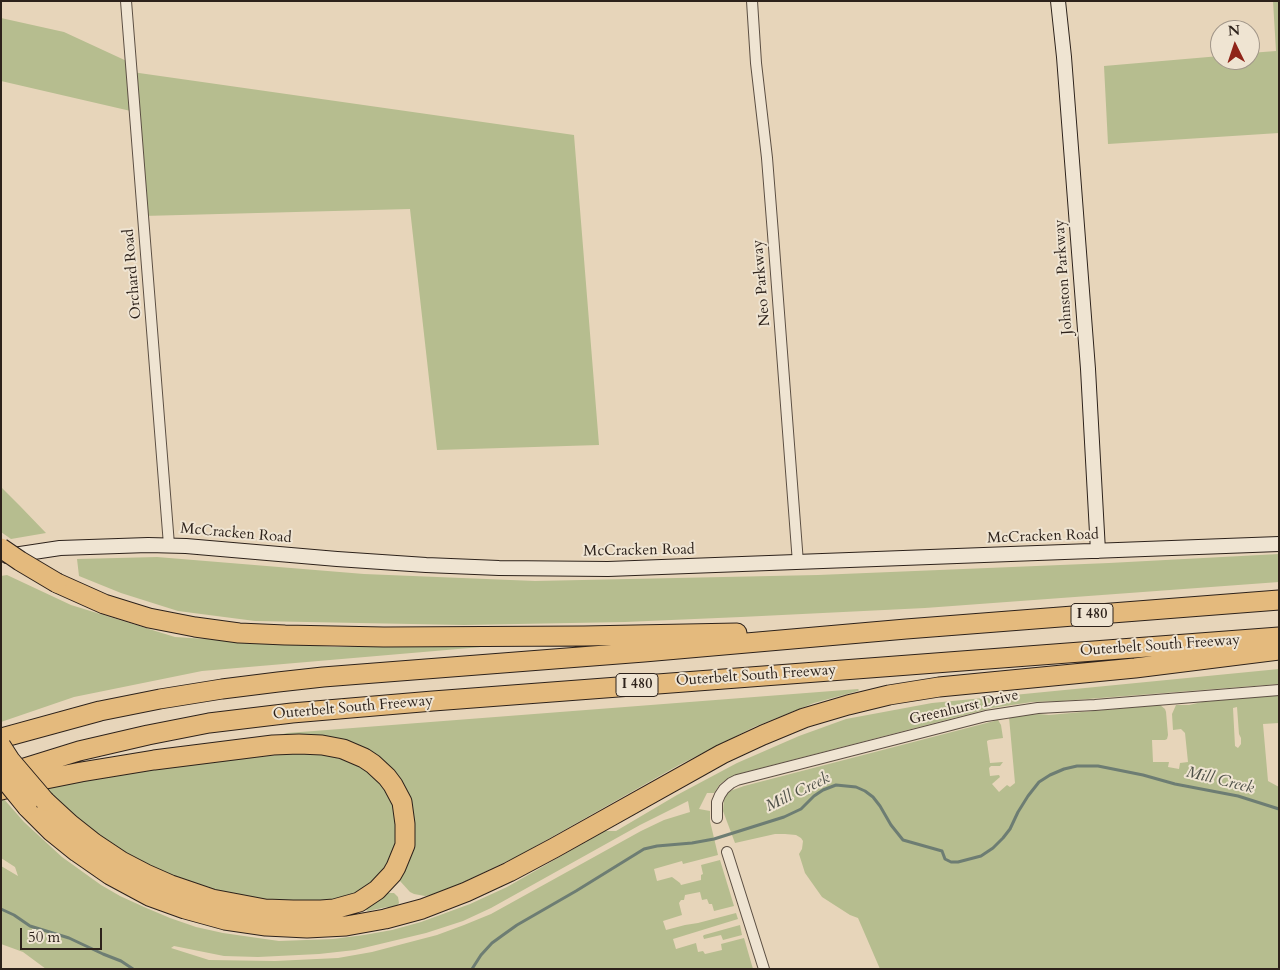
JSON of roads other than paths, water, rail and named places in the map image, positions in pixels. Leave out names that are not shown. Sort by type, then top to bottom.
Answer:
[{"type":"highway","points":[[1,548],[57,583],[104,604],[148,618],[195,627],[248,633],[384,637],[584,636],[906,630]]},
{"type":"highway","name":"I 480","points":[[1,738],[100,711],[160,699],[241,686],[324,677],[1279,600]]},
{"type":"highway","name":"Outerbelt South Freeway","points":[[1,775],[79,751],[148,735],[209,723],[292,713],[1279,637]]},
{"type":"highway","points":[[1,775],[27,807],[64,842],[110,875],[149,896],[225,920],[266,926],[307,928],[346,926],[385,919],[422,909],[466,892],[554,848],[722,754],[796,722],[848,705],[889,695],[939,688],[1134,668],[1279,650]]},
{"type":"highway","points":[[1,746],[10,760],[45,801],[94,843],[121,861],[146,874],[212,899],[265,908],[293,910],[334,909],[359,902],[386,882],[396,867],[404,845],[405,824],[402,802],[386,777],[364,758],[343,749],[322,745],[273,745],[154,760],[41,780],[1,790]]},
{"type":"street","name":"Orchard Road","points":[[126,1],[169,545]]},
{"type":"street","name":"Neo Parkway","points":[[752,1],[756,63],[771,208],[798,563]]},
{"type":"street","name":"Johnston Parkway","points":[[1058,1],[1087,359],[1098,551]]},
{"type":"street","name":"McCracken Road","points":[[1,557],[60,548],[169,545],[426,565],[493,568],[608,569],[1279,544]]},
{"type":"street","name":"Greenhurst Drive","points":[[717,818],[717,802],[720,795],[724,788],[737,780],[986,716],[1038,708],[1279,690]]},
{"type":"street","points":[[727,852],[764,969]]},
{"type":"waterway","name":"Mill Creek","points":[[472,969],[492,943],[517,925],[644,849],[714,839],[784,817],[801,809],[823,790],[836,785],[856,787],[865,791],[880,806],[891,825],[903,840],[942,851],[945,859],[951,862],[981,856],[993,848],[1010,829],[1018,812],[1039,782],[1064,769],[1077,766],[1098,766],[1143,775],[1175,784],[1238,796],[1279,809]]},
{"type":"waterway","name":"Mill Creek","points":[[1,909],[30,926],[69,938],[121,961],[133,969]]}]
